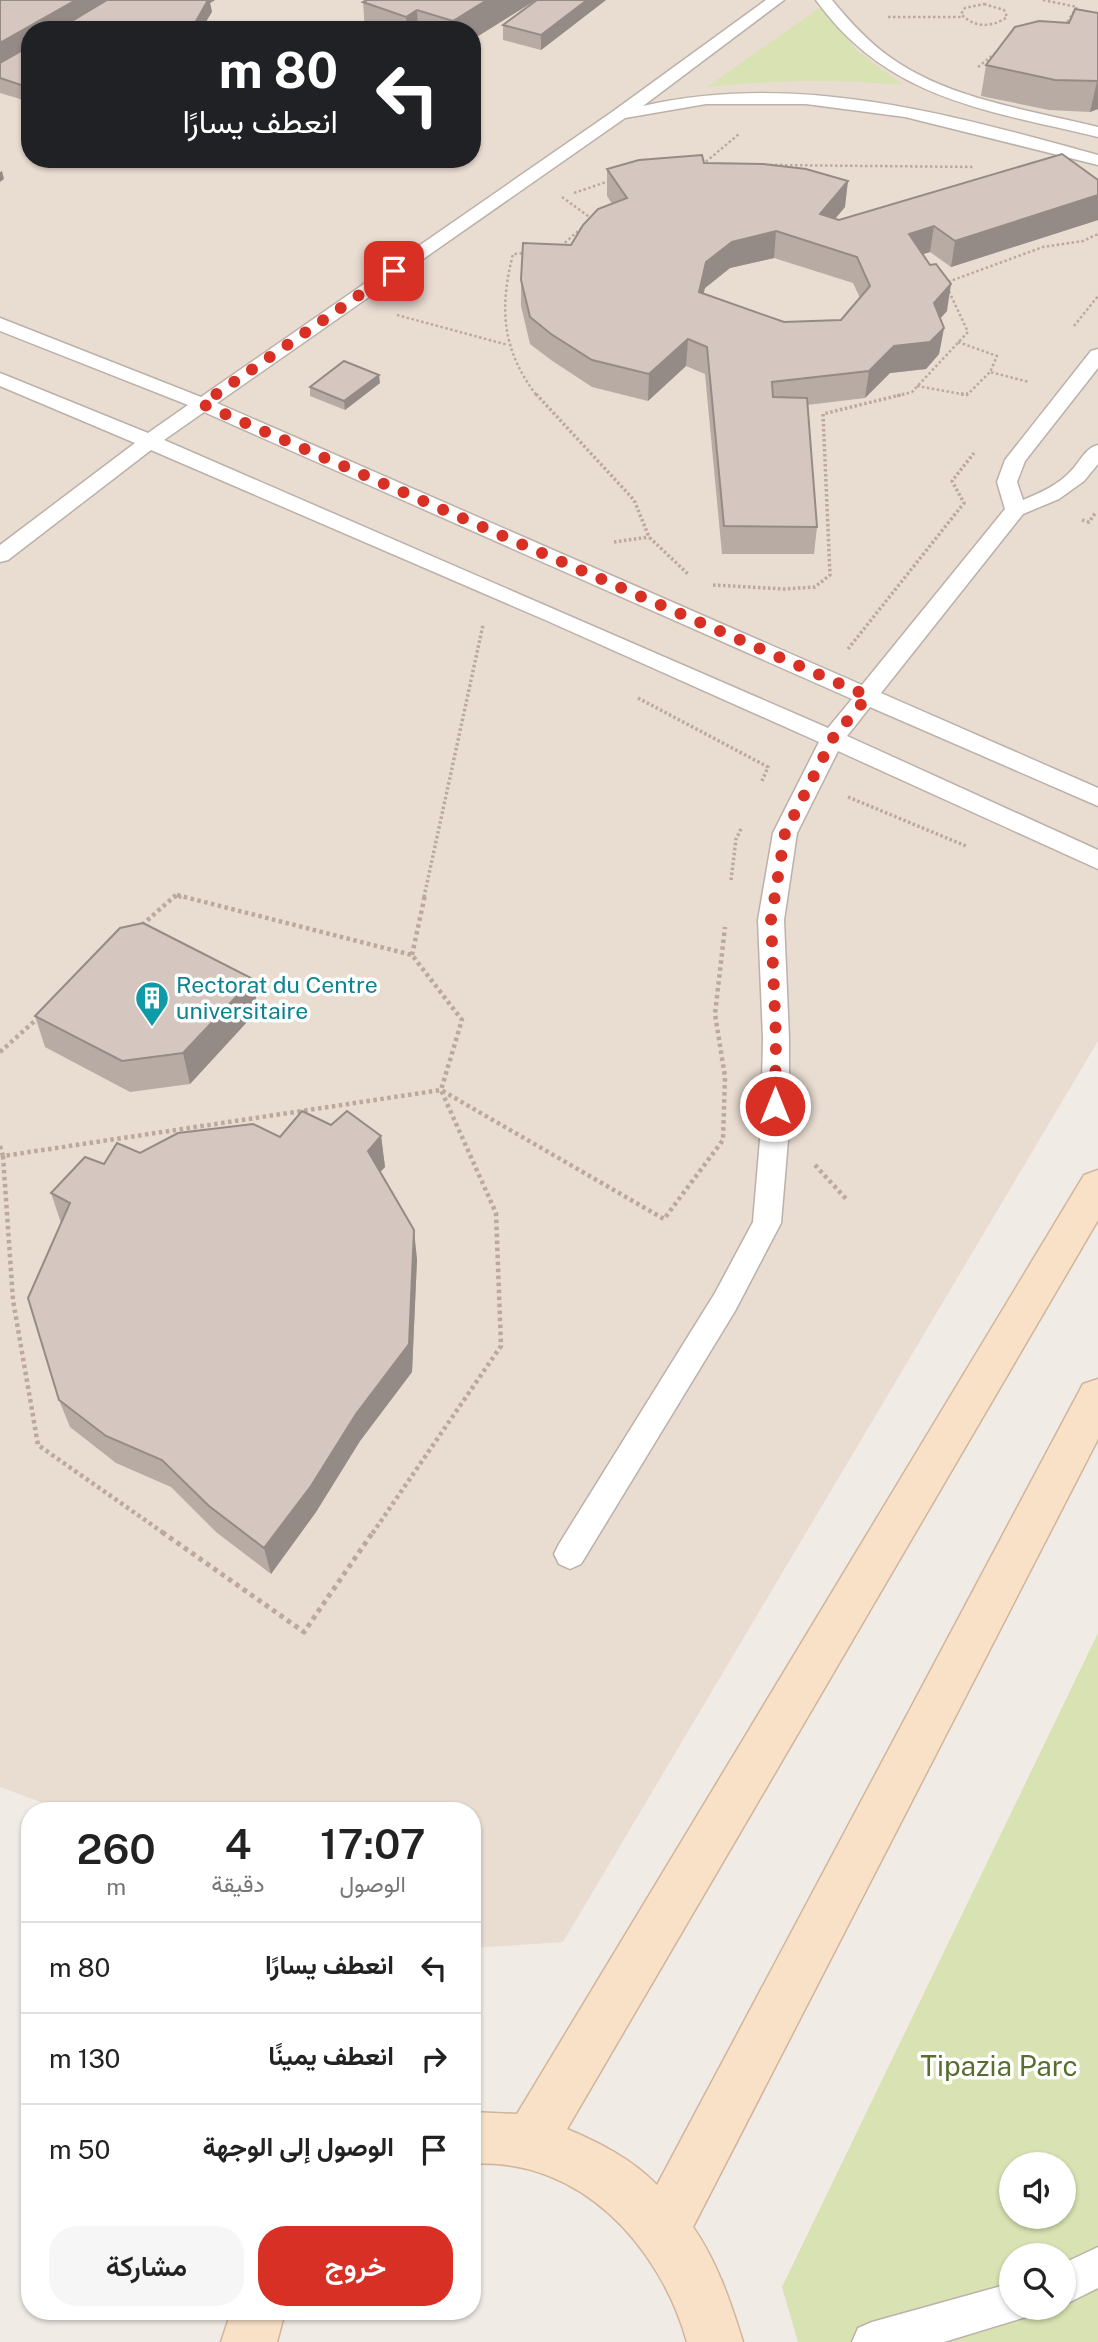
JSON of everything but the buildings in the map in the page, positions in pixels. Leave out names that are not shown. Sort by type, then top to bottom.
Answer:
[{"type":"street","points":[[530,2142],[1098,1186]]},
{"type":"street","points":[[663,2229],[1098,1397]]},
{"type":"street","points":[[481,2137],[530,2142],[578,2159],[624,2189],[663,2229],[693,2280],[716,2342]]},
{"type":"street","points":[[249,2342],[256,2320]]},
{"type":"lane","points":[[0,555],[150,441],[618,116],[776,0]]},
{"type":"lane","points":[[824,0],[853,35],[897,69],[960,96],[1098,132]]},
{"type":"lane","points":[[618,116],[705,99],[782,98],[874,105],[953,120],[1098,160]]},
{"type":"lane","points":[[0,324],[202,404],[1098,798]]},
{"type":"lane","points":[[1016,510],[1007,482],[1016,460],[1098,355]]},
{"type":"lane","points":[[0,379],[150,441],[833,738],[1098,860]]},
{"type":"lane","points":[[570,1554],[725,1302],[767,1223],[775,1128],[776,1038],[771,920],[785,833],[833,738],[1016,510],[1052,495],[1077,477],[1098,451]]},
{"type":"lane","points":[[1076,2279],[1098,2267]]},
{"type":"lane","points":[[872,2342],[999,2307]]},
{"type":"path","points":[[991,0],[991,5]]},
{"type":"path","points":[[1043,0],[1077,7],[1060,33]]},
{"type":"path","points":[[991,5],[1004,10],[1007,17],[1004,21],[993,25],[978,24],[966,20],[961,13],[970,6],[991,5]]},
{"type":"path","points":[[973,74],[1003,47]]},
{"type":"path","points":[[702,165],[715,165]]},
{"type":"path","points":[[765,165],[979,167]]},
{"type":"path","points":[[555,253],[592,219],[562,197],[612,180]]},
{"type":"path","points":[[710,584],[784,589],[815,587],[830,575],[823,414],[912,392],[968,332],[946,283],[1043,247],[1083,240],[1098,233]]},
{"type":"path","points":[[527,253],[513,254],[504,290],[508,345],[535,393],[634,500],[649,537],[688,574]]},
{"type":"path","points":[[1069,332],[1098,296]]},
{"type":"path","points":[[349,302],[508,345]]},
{"type":"path","points":[[917,386],[967,395],[990,372],[997,356],[958,342]]},
{"type":"path","points":[[990,372],[1028,383],[1036,372]]},
{"type":"path","points":[[843,655],[964,503],[952,481],[977,448]]},
{"type":"path","points":[[1079,518],[1088,522],[1098,509]]},
{"type":"path","points":[[412,955],[481,627],[493,633]]},
{"type":"path","points":[[626,692],[768,767],[758,791]]},
{"type":"path","points":[[843,795],[969,847]]},
{"type":"path","points":[[730,893],[736,839],[747,815]]},
{"type":"path","points":[[0,1146],[4,1156],[13,1300],[38,1445],[304,1632],[501,1346],[496,1213],[441,1090],[462,1020],[412,955],[176,895],[135,932]]},
{"type":"path","points":[[4,1156],[441,1090],[664,1219],[723,1140],[725,1077],[715,1014],[726,920]]},
{"type":"path","points":[[0,1052],[43,1014]]},
{"type":"path","points":[[811,1160],[848,1201]]},
{"type":"shaded area","points":[[0,0],[1098,0],[1098,1041],[563,1942],[481,1947],[481,1802],[41,1802],[0,1787]]},
{"type":"green space","points":[[822,6],[856,50],[903,85],[805,81],[707,87]]},
{"type":"green space","name":"Tipazia Parc","points":[[1098,1633],[1098,2342],[798,2342],[782,2287]]},
{"type":"place","name":"Rectorat du Centre universitaire","points":[[152,1028]]},
{"type":"route","points":[[394,271],[202,404],[868,696],[833,738],[785,833],[771,920],[776,1038],[775,1106]]}]
